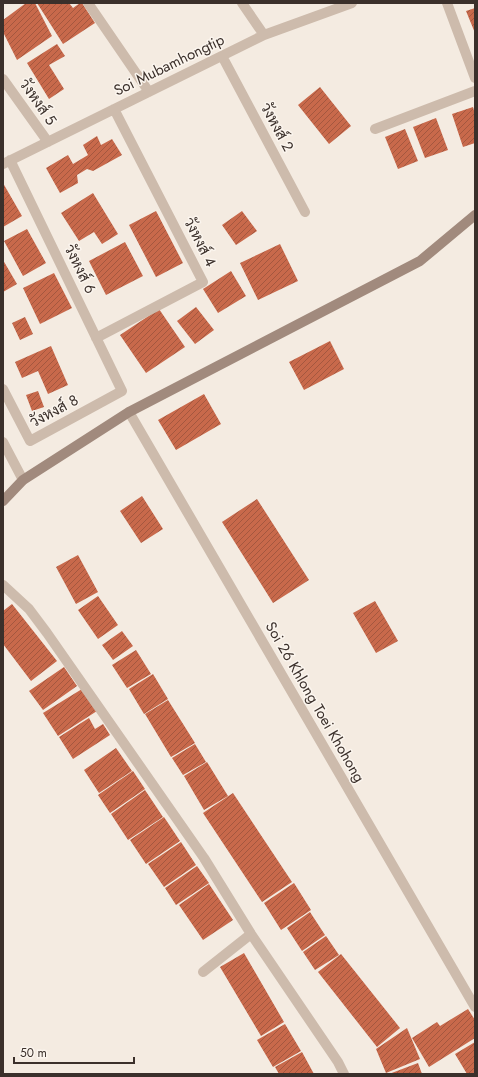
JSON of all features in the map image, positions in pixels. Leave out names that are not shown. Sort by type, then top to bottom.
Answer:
[{"type":"street","points":[[88,3],[149,92]]},
{"type":"street","points":[[242,3],[264,35]]},
{"type":"street","name":"Soi Mubamhongtip","points":[[7,162],[264,35],[352,3]]},
{"type":"street","points":[[447,3],[475,78]]},
{"type":"street","name":"วังหงส์ 2","points":[[222,56],[306,212]]},
{"type":"street","name":"วังหงส์ 5","points":[[3,79],[48,142]]},
{"type":"street","points":[[375,129],[475,91]]},
{"type":"street","name":"วังหงส์ 4","points":[[96,338],[203,282],[114,109]]},
{"type":"street","name":"วังหงส์ 6","points":[[7,162],[122,391]]},
{"type":"street","points":[[3,501],[23,480],[129,412],[420,261],[475,215]]},
{"type":"street","name":"วังหงส์ 8","points":[[3,390],[30,441],[122,391]]},
{"type":"street","name":"Soi 26 Khlong Toei Khohong","points":[[129,412],[475,1007]]},
{"type":"street","points":[[3,442],[23,480]]},
{"type":"street","points":[[3,584],[30,609],[204,858],[250,934],[338,1062],[344,1074]]},
{"type":"street","points":[[203,972],[250,934]]},
{"type":"building","points":[[26,3],[35,3],[52,36],[17,60],[3,32],[3,20]]},
{"type":"building","points":[[37,3],[69,3],[73,8],[82,3],[95,23],[63,44]]},
{"type":"building","points":[[475,8],[475,33],[466,11]]},
{"type":"building","points":[[57,44],[65,56],[49,65],[64,89],[49,99],[27,63]]},
{"type":"building","points":[[320,87],[351,126],[329,144],[298,105]]},
{"type":"building","points":[[473,107],[475,114],[475,143],[463,147],[452,114]]},
{"type":"building","points":[[436,118],[448,150],[425,158],[413,127]]},
{"type":"building","points":[[405,129],[418,161],[398,169],[385,137]]},
{"type":"building","points":[[97,136],[101,145],[112,139],[122,155],[93,171],[87,169],[77,175],[78,183],[60,193],[46,168],[68,155],[73,164],[88,155],[83,145]]},
{"type":"building","points":[[3,183],[22,216],[3,227]]},
{"type":"building","points":[[93,193],[118,234],[102,244],[94,232],[79,241],[61,213]]},
{"type":"building","points":[[156,211],[183,263],[156,277],[129,225]]},
{"type":"building","points":[[242,211],[257,231],[236,245],[222,225]]},
{"type":"building","points":[[27,229],[46,263],[23,276],[4,241]]},
{"type":"building","points":[[125,242],[143,276],[106,295],[89,261]]},
{"type":"building","points":[[280,244],[298,281],[258,300],[240,263]]},
{"type":"building","points":[[3,260],[17,284],[3,292]]},
{"type":"building","points":[[231,271],[246,296],[218,313],[203,289]]},
{"type":"building","points":[[54,273],[72,308],[40,324],[23,288]]},
{"type":"building","points":[[196,307],[214,330],[195,344],[177,321]]},
{"type":"building","points":[[159,309],[185,347],[146,373],[120,335]]},
{"type":"building","points":[[25,317],[33,334],[20,340],[12,323]]},
{"type":"building","points":[[330,341],[344,369],[304,390],[289,362]]},
{"type":"building","points":[[51,346],[68,385],[48,394],[38,371],[22,378],[15,362]]},
{"type":"building","points":[[38,391],[44,407],[32,411],[26,395]]},
{"type":"building","points":[[204,394],[221,424],[176,450],[158,420]]},
{"type":"building","points":[[142,496],[163,529],[141,543],[120,511]]},
{"type":"building","points":[[257,499],[309,580],[273,603],[222,522]]},
{"type":"building","points":[[78,555],[98,592],[76,604],[56,567]]},
{"type":"building","points":[[98,596],[118,625],[98,639],[78,610]]},
{"type":"building","points":[[375,601],[398,641],[376,653],[353,613]]},
{"type":"building","points":[[12,604],[57,661],[31,681],[3,644],[3,611]]},
{"type":"building","points":[[122,631],[133,646],[113,660],[102,645]]},
{"type":"building","points":[[136,650],[151,674],[127,688],[112,665]]},
{"type":"building","points":[[64,667],[77,686],[43,710],[29,691]]},
{"type":"building","points":[[153,674],[168,699],[144,714],[129,689]]},
{"type":"building","points":[[82,689],[97,711],[58,736],[43,713]]},
{"type":"building","points":[[168,700],[195,743],[171,757],[145,714]]},
{"type":"building","points":[[89,718],[95,729],[103,724],[110,735],[73,759],[59,737]]},
{"type":"building","points":[[195,744],[206,762],[183,775],[172,758]]},
{"type":"building","points":[[116,748],[132,771],[99,793],[84,770]]},
{"type":"building","points":[[207,762],[228,796],[204,810],[184,776]]},
{"type":"building","points":[[133,771],[145,789],[110,813],[98,795]]},
{"type":"building","points":[[145,790],[163,817],[128,840],[111,814]]},
{"type":"building","points":[[233,793],[292,882],[262,902],[203,813]]},
{"type":"building","points":[[164,817],[180,841],[146,864],[130,840]]},
{"type":"building","points":[[181,842],[196,865],[164,887],[148,864]]},
{"type":"building","points":[[197,866],[209,883],[176,905],[165,888]]},
{"type":"building","points":[[294,883],[311,910],[281,930],[264,903]]},
{"type":"building","points":[[209,884],[233,920],[203,940],[179,905]]},
{"type":"building","points":[[310,912],[325,935],[302,951],[287,928]]},
{"type":"building","points":[[326,936],[339,955],[315,970],[303,952]]},
{"type":"building","points":[[244,953],[284,1022],[261,1036],[220,967]]},
{"type":"building","points":[[341,954],[400,1028],[377,1047],[318,972]]},
{"type":"building","points":[[468,1009],[475,1020],[475,1038],[429,1067],[412,1038],[437,1022],[440,1026]]},
{"type":"building","points":[[285,1024],[301,1051],[273,1067],[257,1040]]},
{"type":"building","points":[[407,1028],[420,1059],[386,1073],[376,1049]]},
{"type":"building","points":[[475,1042],[475,1074],[467,1074],[455,1054]]},
{"type":"building","points":[[302,1052],[314,1074],[279,1074],[275,1067]]},
{"type":"building","points":[[418,1063],[422,1074],[389,1074]]}]
